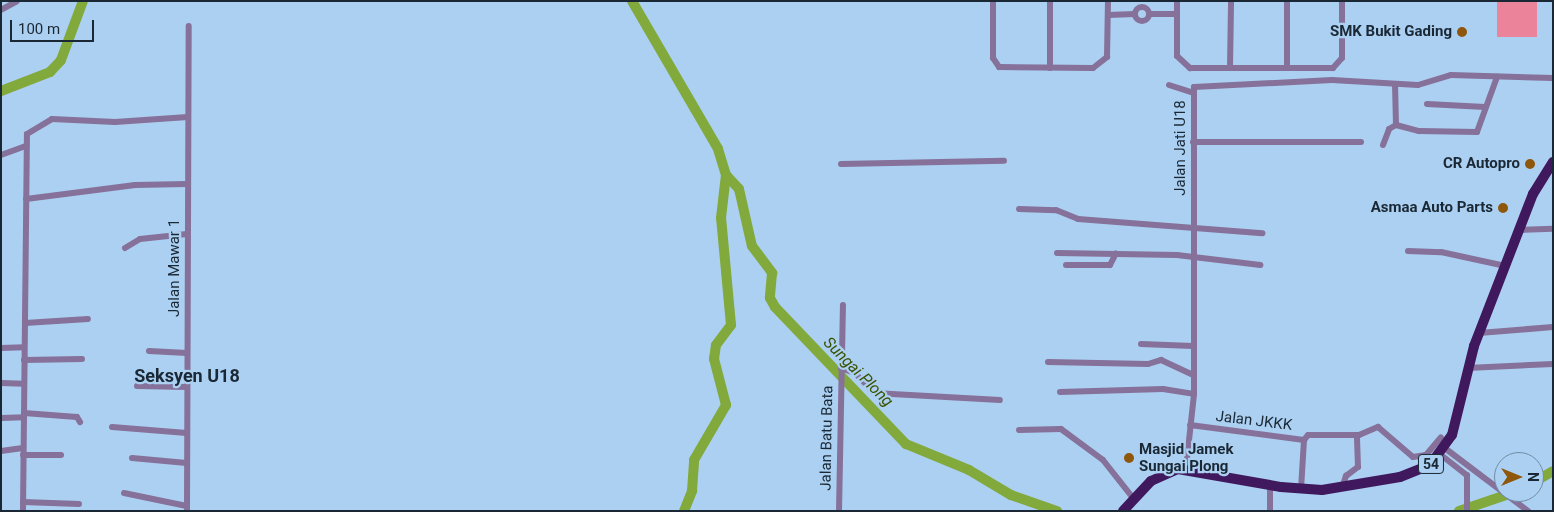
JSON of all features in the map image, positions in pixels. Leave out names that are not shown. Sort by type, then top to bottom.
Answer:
[{"type":"highway","name":"54","points":[[1123,511],[1133,498],[1166,472],[1186,468],[1270,486],[1301,489],[1342,488],[1415,473],[1444,452],[1467,368],[1479,333],[1519,230],[1552,162]]},
{"type":"street","points":[[1,10],[17,1]]},
{"type":"street","points":[[993,1],[995,64],[1050,68],[1093,68],[1104,63],[1108,1]]},
{"type":"street","points":[[1050,1],[1050,68]]},
{"type":"street","points":[[1177,1],[1181,64],[1230,68],[1287,68],[1339,65],[1342,1]]},
{"type":"street","points":[[1230,68],[1231,1]]},
{"type":"street","points":[[1287,1],[1287,68]]},
{"type":"street","points":[[1135,14],[1142,4],[1150,14]]},
{"type":"street","points":[[1108,14],[1135,14],[1144,21],[1150,14],[1177,14]]},
{"type":"street","name":"Jalan Mawar 1","points":[[187,508],[189,26]]},
{"type":"street","name":"Jalan Jati U18","points":[[1186,468],[1194,394],[1194,87],[1204,84],[1332,80],[1418,86],[1451,75],[1497,77]]},
{"type":"street","points":[[1383,145],[1389,129],[1396,125],[1472,134],[1481,129],[1485,107],[1497,77],[1553,78]]},
{"type":"street","points":[[1169,84],[1193,93]]},
{"type":"street","points":[[1395,84],[1396,125]]},
{"type":"street","points":[[1427,104],[1485,107]]},
{"type":"street","points":[[22,511],[26,146],[29,132],[44,128],[49,120],[115,122],[188,117]]},
{"type":"street","points":[[1193,142],[1361,142]]},
{"type":"street","points":[[1,155],[26,146]]},
{"type":"street","points":[[842,164],[1004,161]]},
{"type":"street","points":[[26,199],[135,185],[187,184]]},
{"type":"street","points":[[1019,209],[1056,210],[1078,219],[1262,233]]},
{"type":"street","points":[[1519,230],[1553,229]]},
{"type":"street","points":[[125,248],[140,239],[187,234]]},
{"type":"street","points":[[1408,251],[1440,252],[1506,266]]},
{"type":"street","points":[[1057,253],[1116,253],[1260,265]]},
{"type":"street","points":[[1066,265],[1110,265],[1116,253]]},
{"type":"street","name":"Jalan Batu Bata","points":[[839,511],[838,393],[841,368],[843,305]]},
{"type":"street","points":[[25,323],[88,319]]},
{"type":"street","points":[[1479,333],[1553,327]]},
{"type":"street","points":[[1141,344],[1193,346]]},
{"type":"street","points":[[1,348],[24,346]]},
{"type":"street","points":[[149,351],[187,353]]},
{"type":"street","points":[[24,360],[82,359]]},
{"type":"street","points":[[1048,362],[1148,364],[1161,360],[1193,375]]},
{"type":"street","points":[[1467,368],[1553,364]]},
{"type":"street","points":[[841,368],[855,373],[874,393],[1000,400]]},
{"type":"street","points":[[1,383],[24,384]]},
{"type":"street","points":[[137,386],[187,387]]},
{"type":"street","points":[[1060,392],[1163,388],[1194,394]]},
{"type":"street","points":[[1,418],[24,415],[77,417],[80,422]]},
{"type":"street","name":"Jalan JKKK","points":[[1190,425],[1304,440],[1308,435],[1357,435],[1381,428],[1413,457],[1426,454],[1440,436]]},
{"type":"street","points":[[112,427],[187,433]]},
{"type":"street","points":[[1019,430],[1061,429],[1103,460],[1133,498]]},
{"type":"street","points":[[1342,488],[1346,476],[1358,467],[1357,435]]},
{"type":"street","points":[[1301,489],[1304,440]]},
{"type":"street","points":[[1,451],[61,455]]},
{"type":"street","points":[[1444,452],[1472,469],[1528,511]]},
{"type":"street","points":[[1444,452],[1467,476]]},
{"type":"street","points":[[132,458],[187,464]]},
{"type":"street","points":[[1467,511],[1467,476],[1472,469]]},
{"type":"street","points":[[1270,486],[1270,511]]},
{"type":"street","points":[[124,493],[187,508]]},
{"type":"street","points":[[23,502],[79,504]]},
{"type":"shaded area","points":[[1497,1],[1537,1],[1537,37],[1497,37]]},
{"type":"waterway","points":[[1,91],[50,72],[61,60],[83,1]]},
{"type":"waterway","name":"Sungai Plong","points":[[632,1],[718,149],[726,175],[739,189],[752,246],[772,273],[770,298],[775,307],[906,444],[969,470],[1011,495],[1057,511]]},
{"type":"waterway","name":"Sungai Plong","points":[[684,511],[692,491],[694,460],[726,405],[714,359],[716,345],[731,325],[721,218],[726,175]]},
{"type":"waterway","name":"Sungai Plong","points":[[1544,476],[1553,471]]},
{"type":"waterway","name":"Sungai Plong","points":[[1459,511],[1494,499]]},
{"type":"place","name":"SMK Bukit Gading","points":[[1462,32]]},
{"type":"place","name":"CR Autopro","points":[[1530,164]]},
{"type":"place","name":"Asmaa Auto Parts","points":[[1503,208]]},
{"type":"place","name":"Masjid Jamek Sungai Plong","points":[[1129,458]]},
{"type":"district","name":"Seksyen U18","points":[[187,376]]}]
